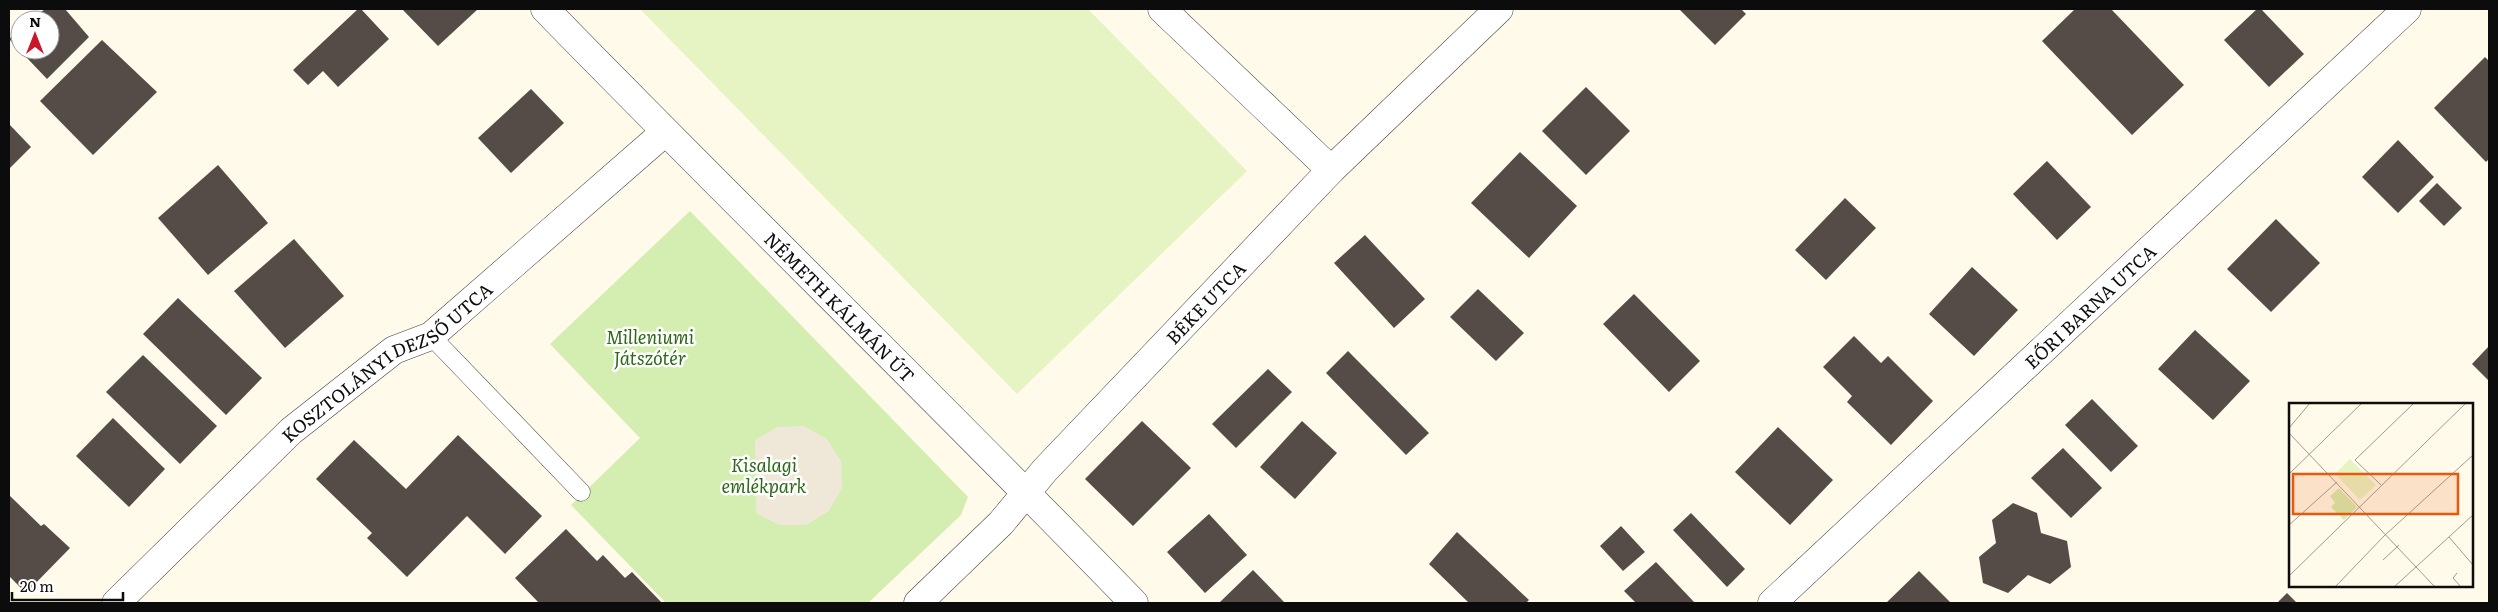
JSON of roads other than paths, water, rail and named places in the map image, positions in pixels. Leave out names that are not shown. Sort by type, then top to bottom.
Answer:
[{"type":"street","name":"NÉMETH KÁLMÁN ÚT","points":[[546,9],[665,132],[1027,493],[1134,603]]},
{"type":"street","points":[[1162,9],[1331,170]]},
{"type":"street","name":"BÉKE UTCA","points":[[918,603],[1002,523],[1046,470],[1331,170],[1499,9]]},
{"type":"street","name":"EŐRI BARNA UTCA","points":[[1772,603],[2407,9]]},
{"type":"street","name":"KOSZTOLÁNYI DEZSŐ UTCA","points":[[116,603],[291,432],[394,350],[430,336],[665,132]]},
{"type":"lane","points":[[430,336],[581,492]]},
{"type":"park label","name":"Milleniumi Játszótér","points":[[650,346]]},
{"type":"park label","name":"Kisalagi emlékpark","points":[[764,474]]}]
